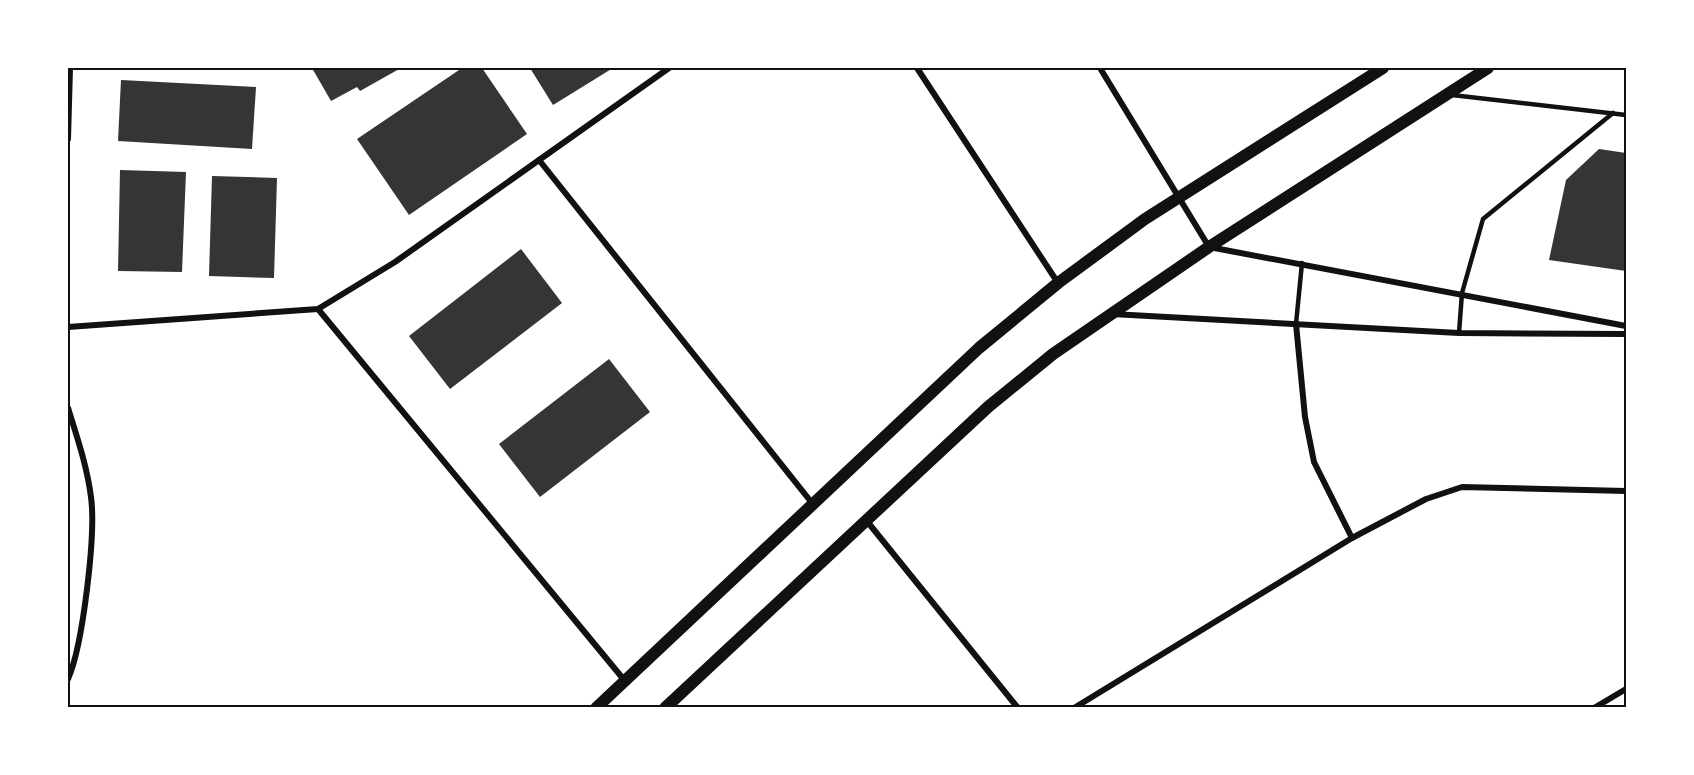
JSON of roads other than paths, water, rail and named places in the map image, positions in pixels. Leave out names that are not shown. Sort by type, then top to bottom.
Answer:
[{"type":"main road","points":[[596,708],[812,502],[979,348],[1058,283],[1144,219],[1383,68]]},
{"type":"main road","points":[[665,708],[988,407],[1053,354],[1209,247],[1488,68]]},
{"type":"street","points":[[68,139],[70,68]]},
{"type":"street","points":[[68,327],[318,309],[394,262],[669,68]]},
{"type":"street","points":[[917,68],[1058,283]]},
{"type":"street","points":[[1100,68],[1209,247],[1462,293],[1626,326]]},
{"type":"street","points":[[539,160],[812,502]]},
{"type":"street","points":[[318,309],[625,681]]},
{"type":"street","points":[[1109,314],[1459,333],[1626,334]]},
{"type":"street","points":[[1296,324],[1305,417],[1314,462],[1352,538]]},
{"type":"street","points":[[68,408],[92,499],[91,540],[81,629],[68,679]]},
{"type":"street","points":[[1074,708],[1352,538],[1426,499],[1462,487],[1626,491]]},
{"type":"street","points":[[866,519],[1018,708]]},
{"type":"street","points":[[1594,708],[1626,689]]},
{"type":"lane","points":[[1446,94],[1626,115]]},
{"type":"lane","points":[[1459,333],[1462,293],[1483,219],[1614,113]]},
{"type":"lane","points":[[1296,324],[1302,264]]}]
